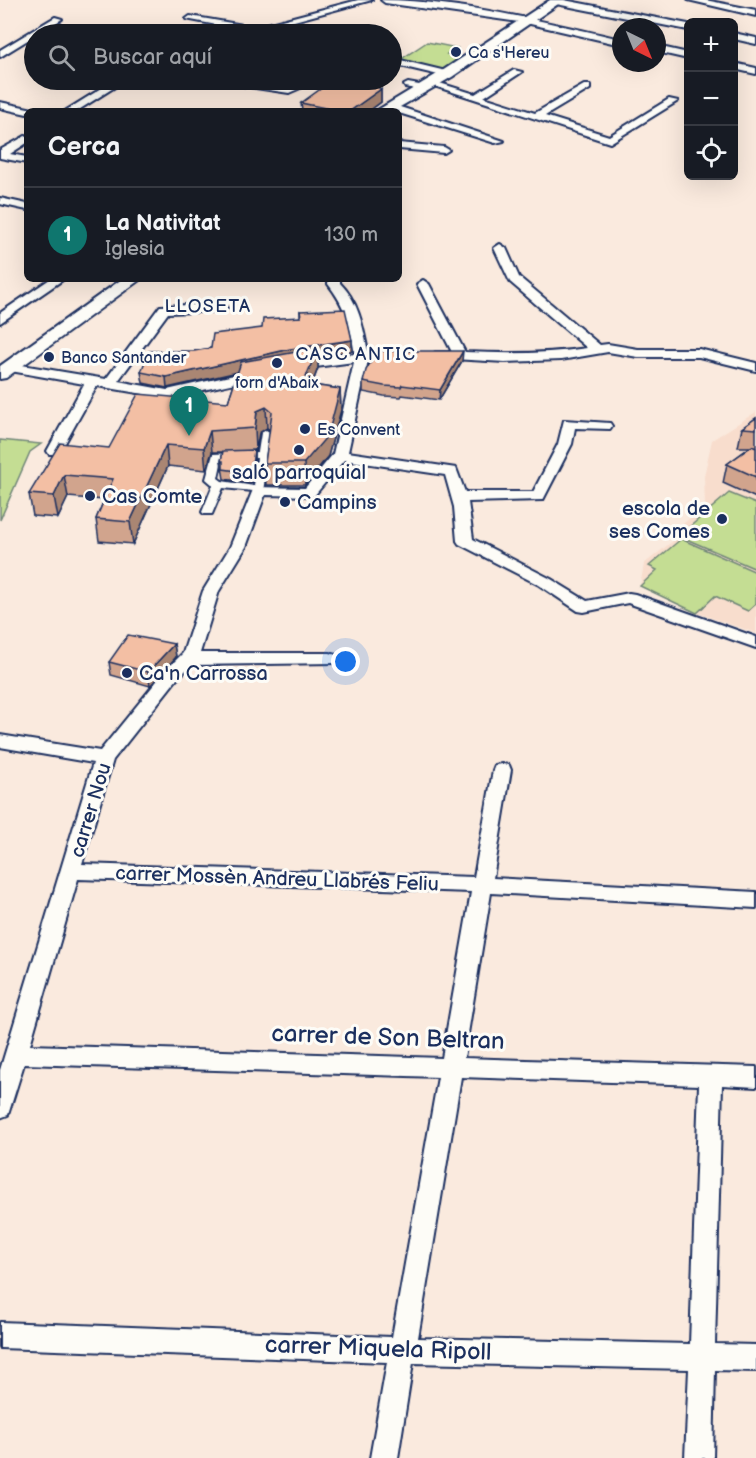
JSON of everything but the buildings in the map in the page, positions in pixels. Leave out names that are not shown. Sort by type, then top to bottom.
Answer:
[{"type":"street","points":[[276,24],[368,0]]},
{"type":"street","points":[[385,0],[526,20],[612,40]]},
{"type":"street","points":[[387,108],[407,91],[426,86],[447,74],[557,0],[684,26]]},
{"type":"street","points":[[692,0],[756,13]]},
{"type":"street","points":[[50,24],[58,19]]},
{"type":"street","points":[[190,19],[224,24]]},
{"type":"street","points":[[738,37],[756,41]]},
{"type":"street","points":[[0,54],[24,41]]},
{"type":"street","points":[[666,51],[684,55]]},
{"type":"street","points":[[402,63],[447,74]]},
{"type":"street","points":[[738,67],[756,70]]},
{"type":"street","points":[[476,98],[517,72]]},
{"type":"street","points":[[426,86],[476,98],[610,140],[673,101]]},
{"type":"street","points":[[536,117],[586,87]]},
{"type":"street","points":[[75,108],[105,90]]},
{"type":"street","points":[[0,105],[24,110]]},
{"type":"street","points":[[402,114],[499,141]]},
{"type":"street","points":[[0,155],[24,140]]},
{"type":"street","points":[[402,146],[444,150]]},
{"type":"street","points":[[0,155],[24,159]]},
{"type":"street","points":[[0,201],[24,206]]},
{"type":"street","points":[[500,248],[514,279],[598,350]]},
{"type":"street","points":[[0,319],[54,282]]},
{"type":"street","points":[[5,371],[129,282]]},
{"type":"street","points":[[263,455],[217,456],[212,479],[219,484],[309,494],[339,455],[362,356],[355,319],[343,293],[334,282]]},
{"type":"street","points":[[423,284],[460,355]]},
{"type":"street","points":[[109,384],[164,309],[221,308]]},
{"type":"street","points":[[426,355],[505,358],[561,356],[608,348],[638,353],[699,353],[756,367]]},
{"type":"street","points":[[5,371],[167,394],[276,369],[362,356],[392,355]]},
{"type":"street","points":[[54,452],[92,382]]},
{"type":"street","points":[[459,497],[538,497],[566,444],[569,423],[605,426]]},
{"type":"street","points":[[259,490],[266,434]]},
{"type":"street","points":[[339,455],[451,471],[459,497],[465,541],[545,582],[584,607],[630,598],[756,643]]},
{"type":"street","points":[[208,512],[219,484]]},
{"type":"street","name":"carrer Nou","points":[[0,1108],[104,758],[171,675],[191,655],[211,591],[238,547],[259,490]]},
{"type":"street","points":[[186,659],[330,659]]},
{"type":"street","points":[[0,741],[104,758]]},
{"type":"street","points":[[384,1458],[502,770]]},
{"type":"street","name":"carrer Mossèn Andreu Llabrés Feliu","points":[[71,871],[482,885],[756,900]]},
{"type":"street","name":"carrer de Son Beltran","points":[[17,1054],[756,1077]]},
{"type":"street","points":[[699,1458],[711,1075]]},
{"type":"street","name":"carrer Miquela Ripoll","points":[[0,1335],[403,1350],[704,1355],[756,1358]]},
{"type":"shaded area","name":"escola de ses Comes","points":[[756,412],[756,633],[697,613],[640,586],[644,564],[678,537],[673,532],[705,506],[704,476],[712,440]]},
{"type":"green space","points":[[427,42],[457,48],[447,54],[468,60],[447,74],[402,63],[402,59]]},
{"type":"green space","points":[[0,440],[41,444],[30,452],[0,520]]},
{"type":"green space","points":[[729,493],[756,504],[756,569],[679,536]]},
{"type":"green space","points":[[681,539],[756,572],[756,604],[748,611],[715,596],[697,613],[640,586],[657,570],[649,566]]},
{"type":"place","name":"Ca s'Hereu","points":[[456,52]]},
{"type":"place","name":"Banco Santander","points":[[49,357]]},
{"type":"place","name":"forn d'Abaix","points":[[277,363]]},
{"type":"place","name":"Es Convent","points":[[305,429]]},
{"type":"place","name":"La Nativitat","points":[[189,436]]},
{"type":"place","name":"saló parroquial","points":[[299,450]]},
{"type":"place","name":"Cas Comte","points":[[90,496]]},
{"type":"place","name":"Campins","points":[[285,502]]},
{"type":"place","name":"escola de ses Comes","points":[[722,519]]},
{"type":"place","name":"Ca'n Carrossa","points":[[127,673]]},
{"type":"district","name":"LLOSETA","points":[[208,306]]},
{"type":"district","name":"CASC ANTIC","points":[[356,354]]}]
